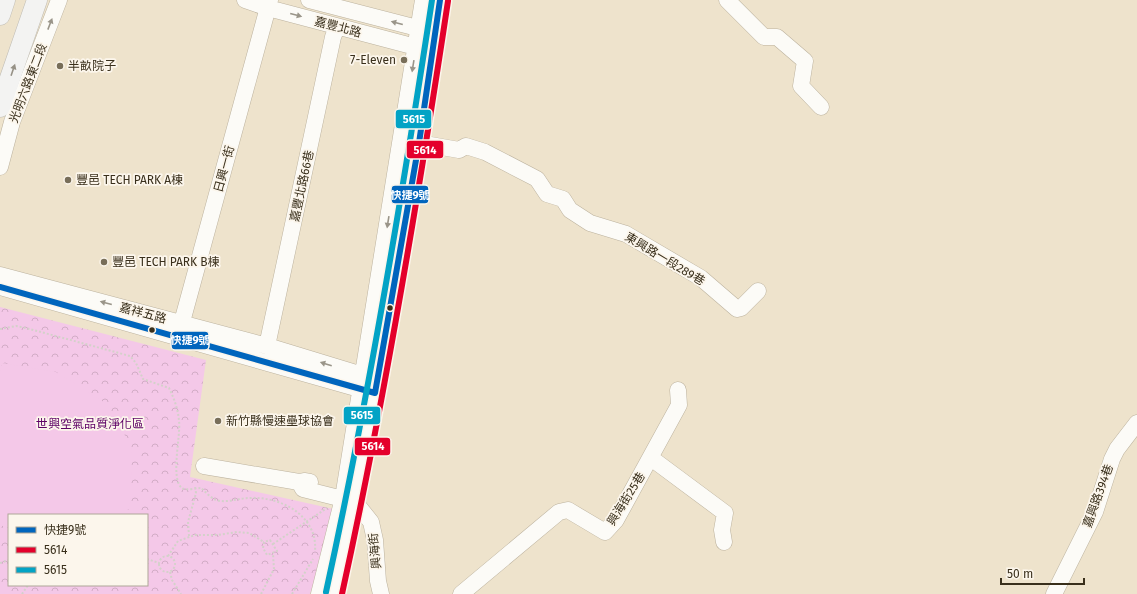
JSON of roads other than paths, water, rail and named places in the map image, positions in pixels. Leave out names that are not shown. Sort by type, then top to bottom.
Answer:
[{"type":"main road","points":[[0,14],[5,0]]},
{"type":"main road","name":"光明六路東二段","points":[[0,107],[37,0]]},
{"type":"street","name":"光明六路東二段","points":[[0,167],[12,122],[59,0]]},
{"type":"street","name":"嘉豐北路","points":[[245,0],[269,4],[337,26],[432,51]]},
{"type":"street","name":"嘉豐北路","points":[[309,0],[435,32]]},
{"type":"street","points":[[334,594],[369,384],[423,0]]},
{"type":"street","points":[[369,384],[419,142],[440,0]]},
{"type":"street","points":[[727,0],[764,37],[777,37],[805,62],[801,86],[821,107]]},
{"type":"street","name":"日興一街","points":[[180,331],[269,4]]},
{"type":"street","name":"嘉豐北路66巷","points":[[267,346],[333,37],[337,26]]},
{"type":"street","name":"東興路一段289巷","points":[[419,142],[459,150],[466,146],[485,152],[537,179],[547,194],[563,199],[570,210],[590,223],[626,234],[701,278],[737,309],[741,308],[758,292]]},
{"type":"street","name":"嘉祥五路","points":[[0,275],[180,331],[369,384]]},
{"type":"street","name":"嘉祥五路","points":[[0,287],[180,331],[267,346],[369,384]]},
{"type":"street","name":"興海街25巷","points":[[461,594],[559,512],[568,510],[604,532],[609,529],[616,520],[679,406],[678,390]]},
{"type":"street","name":"嘉興路394巷","points":[[1054,594],[1095,512],[1112,459],[1117,449],[1137,423]]},
{"type":"street","points":[[651,458],[725,513],[722,530],[724,542]]},
{"type":"street","name":"興海街","points":[[204,466],[299,482],[304,481],[329,485],[349,500],[371,522],[375,540],[378,581],[381,594]]},
{"type":"street","points":[[319,594],[349,500]]},
{"type":"place","name":"7-Eleven","points":[[404,60]]},
{"type":"place","name":"半畝院子","points":[[60,66]]},
{"type":"place","name":"豐邑 TECH PARK A棟","points":[[68,180]]},
{"type":"place","name":"豐邑 TECH PARK B棟","points":[[104,262]]},
{"type":"place","name":"新竹縣慢速壘球協會","points":[[218,421]]},
{"type":"park label","name":"世興空氣品質淨化區","points":[[90,424]]}]
